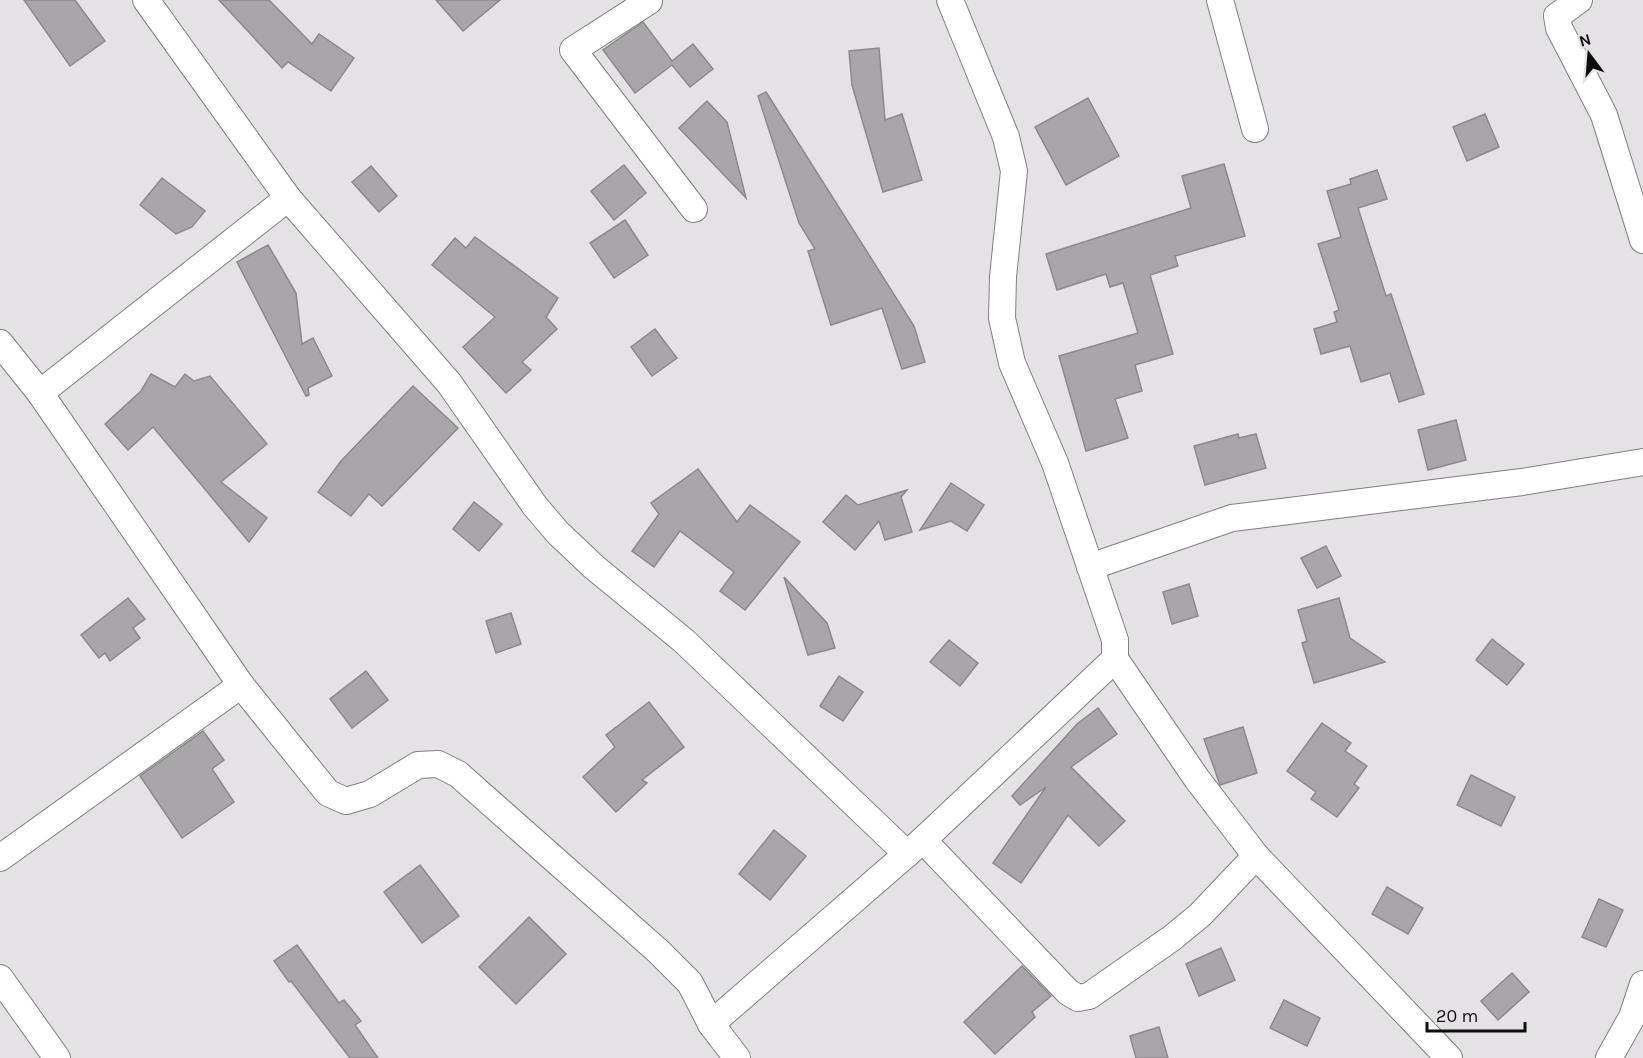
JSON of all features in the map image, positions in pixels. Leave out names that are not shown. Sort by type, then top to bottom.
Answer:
[{"type":"street","points":[[146,0],[288,198],[449,383],[535,506],[558,533],[594,567],[684,641],[915,847],[1068,992],[1078,998],[1089,996],[1172,939],[1200,915],[1256,856]]},
{"type":"street","points":[[654,0],[649,0],[573,50],[694,209]]},
{"type":"street","points":[[950,0],[1006,137],[1014,171],[1003,277],[1002,318],[1012,363],[1055,463],[1115,640],[1116,659],[1197,779],[1256,856],[1449,1058]]},
{"type":"street","points":[[1220,0],[1255,129]]},
{"type":"street","points":[[1579,0],[1557,16],[1559,28],[1604,115],[1643,240]]},
{"type":"street","points":[[40,393],[288,198]]},
{"type":"street","points":[[0,343],[40,393],[241,685],[328,793],[346,801],[370,794],[418,765],[438,764],[458,774],[658,951],[690,983],[711,1024],[737,1058]]},
{"type":"street","points":[[1090,567],[1232,518],[1521,482],[1643,462]]},
{"type":"street","points":[[711,1024],[915,847],[1116,659]]},
{"type":"street","points":[[0,858],[241,685]]},
{"type":"street","points":[[0,978],[57,1058]]},
{"type":"street","points":[[1609,1058],[1632,1017],[1643,984]]},
{"type":"building","points":[[24,0],[75,0],[105,41],[70,66]]},
{"type":"building","points":[[219,0],[269,0],[312,44],[319,34],[354,58],[331,91],[288,62],[282,68]]},
{"type":"building","points":[[436,0],[500,0],[463,31]]},
{"type":"building","points":[[643,22],[672,61],[693,44],[713,69],[690,87],[672,65],[635,93],[603,50]]},
{"type":"building","points":[[879,48],[885,120],[902,114],[922,180],[883,192],[852,85],[849,51]]},
{"type":"building","points":[[766,92],[914,326],[925,362],[902,369],[882,308],[831,325],[808,251],[815,249],[799,223],[758,96]]},
{"type":"building","points":[[1088,98],[1119,156],[1066,185],[1035,127]]},
{"type":"building","points":[[707,101],[727,122],[746,198],[679,128]]},
{"type":"building","points":[[1485,114],[1499,147],[1467,161],[1453,127]]},
{"type":"building","points":[[1224,164],[1245,236],[1175,256],[1178,266],[1150,275],[1173,354],[1135,365],[1142,391],[1115,399],[1128,438],[1086,451],[1059,356],[1138,333],[1123,283],[1110,287],[1106,274],[1057,290],[1046,254],[1191,208],[1182,176]]},
{"type":"building","points":[[624,165],[646,193],[614,220],[591,191]]},
{"type":"building","points":[[371,166],[397,196],[379,212],[352,182]]},
{"type":"building","points":[[1377,170],[1387,199],[1358,208],[1386,296],[1391,294],[1424,394],[1399,402],[1390,373],[1361,382],[1350,346],[1321,354],[1314,329],[1337,322],[1334,312],[1339,310],[1318,244],[1341,237],[1327,191],[1351,184],[1350,179]]},
{"type":"building","points":[[162,178],[205,211],[192,227],[176,234],[140,205]]},
{"type":"building","points":[[625,220],[648,255],[614,278],[590,243]]},
{"type":"building","points":[[475,237],[558,298],[546,317],[557,329],[522,362],[531,370],[506,393],[463,347],[495,317],[432,265],[455,238],[466,248]]},
{"type":"building","points":[[268,245],[296,293],[302,344],[313,338],[332,376],[308,388],[309,395],[306,396],[237,262]]},
{"type":"building","points":[[655,329],[677,358],[652,376],[631,347]]},
{"type":"building","points":[[151,374],[175,387],[185,374],[194,381],[210,376],[267,444],[221,482],[267,518],[249,542],[153,427],[128,450],[105,424],[141,391]]},
{"type":"building","points":[[413,386],[458,428],[382,506],[369,494],[351,516],[318,492],[341,461]]},
{"type":"building","points":[[1456,420],[1466,460],[1428,470],[1418,430]]},
{"type":"building","points":[[1238,434],[1239,438],[1256,434],[1266,468],[1205,485],[1194,446]]},
{"type":"building","points":[[698,469],[737,522],[750,505],[800,542],[745,610],[720,591],[734,572],[680,531],[654,567],[632,551],[659,514],[651,503]]},
{"type":"building","points":[[951,483],[984,505],[967,531],[951,521],[920,530]]},
{"type":"building","points":[[907,490],[901,497],[912,532],[885,540],[879,521],[855,550],[823,522],[846,495],[858,505]]},
{"type":"building","points":[[474,502],[502,524],[479,551],[453,529]]},
{"type":"building","points":[[1326,546],[1341,576],[1317,588],[1301,558]]},
{"type":"building","points":[[784,577],[827,623],[835,648],[808,655]]},
{"type":"building","points":[[1189,584],[1198,616],[1172,624],[1163,592]]},
{"type":"building","points":[[128,598],[145,619],[133,628],[140,638],[110,661],[105,653],[99,658],[81,635]]},
{"type":"building","points":[[1339,598],[1350,638],[1385,662],[1314,683],[1302,643],[1307,641],[1298,610]]},
{"type":"building","points":[[511,613],[521,644],[496,653],[486,621]]},
{"type":"building","points":[[1492,639],[1524,664],[1507,685],[1476,660]]},
{"type":"building","points":[[949,640],[978,663],[960,686],[930,662]]},
{"type":"building","points":[[366,671],[388,700],[352,728],[330,699]]},
{"type":"building","points":[[839,676],[863,692],[843,721],[820,706]]},
{"type":"building","points":[[649,702],[684,747],[642,780],[647,783],[616,812],[583,777],[615,747],[606,735]]},
{"type":"building","points":[[1098,708],[1117,734],[1071,767],[1125,821],[1099,846],[1068,815],[1021,883],[993,863],[1046,787],[1020,805],[1012,796],[1077,724]]},
{"type":"building","points":[[1322,723],[1351,743],[1345,751],[1367,766],[1354,784],[1359,788],[1337,817],[1311,799],[1316,792],[1287,771]]},
{"type":"building","points":[[1243,727],[1257,773],[1220,785],[1204,739]]},
{"type":"building","points":[[203,731],[224,760],[212,769],[234,802],[182,838],[140,776]]},
{"type":"building","points":[[1471,775],[1515,797],[1501,826],[1457,805]]},
{"type":"building","points":[[774,830],[806,856],[770,900],[739,874]]},
{"type":"building","points":[[420,865],[459,916],[422,943],[384,892]]},
{"type":"building","points":[[1387,887],[1423,908],[1408,934],[1372,914]]},
{"type":"building","points":[[1599,899],[1623,910],[1606,947],[1582,937]]},
{"type":"building","points":[[529,917],[566,954],[516,1004],[479,967]]},
{"type":"building","points":[[297,945],[339,1003],[344,1000],[361,1021],[355,1025],[378,1058],[350,1058],[291,981],[289,982],[274,961]]},
{"type":"building","points":[[1221,948],[1235,980],[1199,996],[1186,964]]},
{"type":"building","points":[[1022,966],[1051,996],[1032,1012],[1035,1017],[995,1054],[964,1022]]},
{"type":"building","points":[[1512,973],[1529,992],[1498,1020],[1481,1001]]},
{"type":"building","points":[[1284,1000],[1320,1018],[1307,1046],[1270,1028]]},
{"type":"building","points":[[1159,1027],[1168,1058],[1136,1058],[1130,1036]]}]
